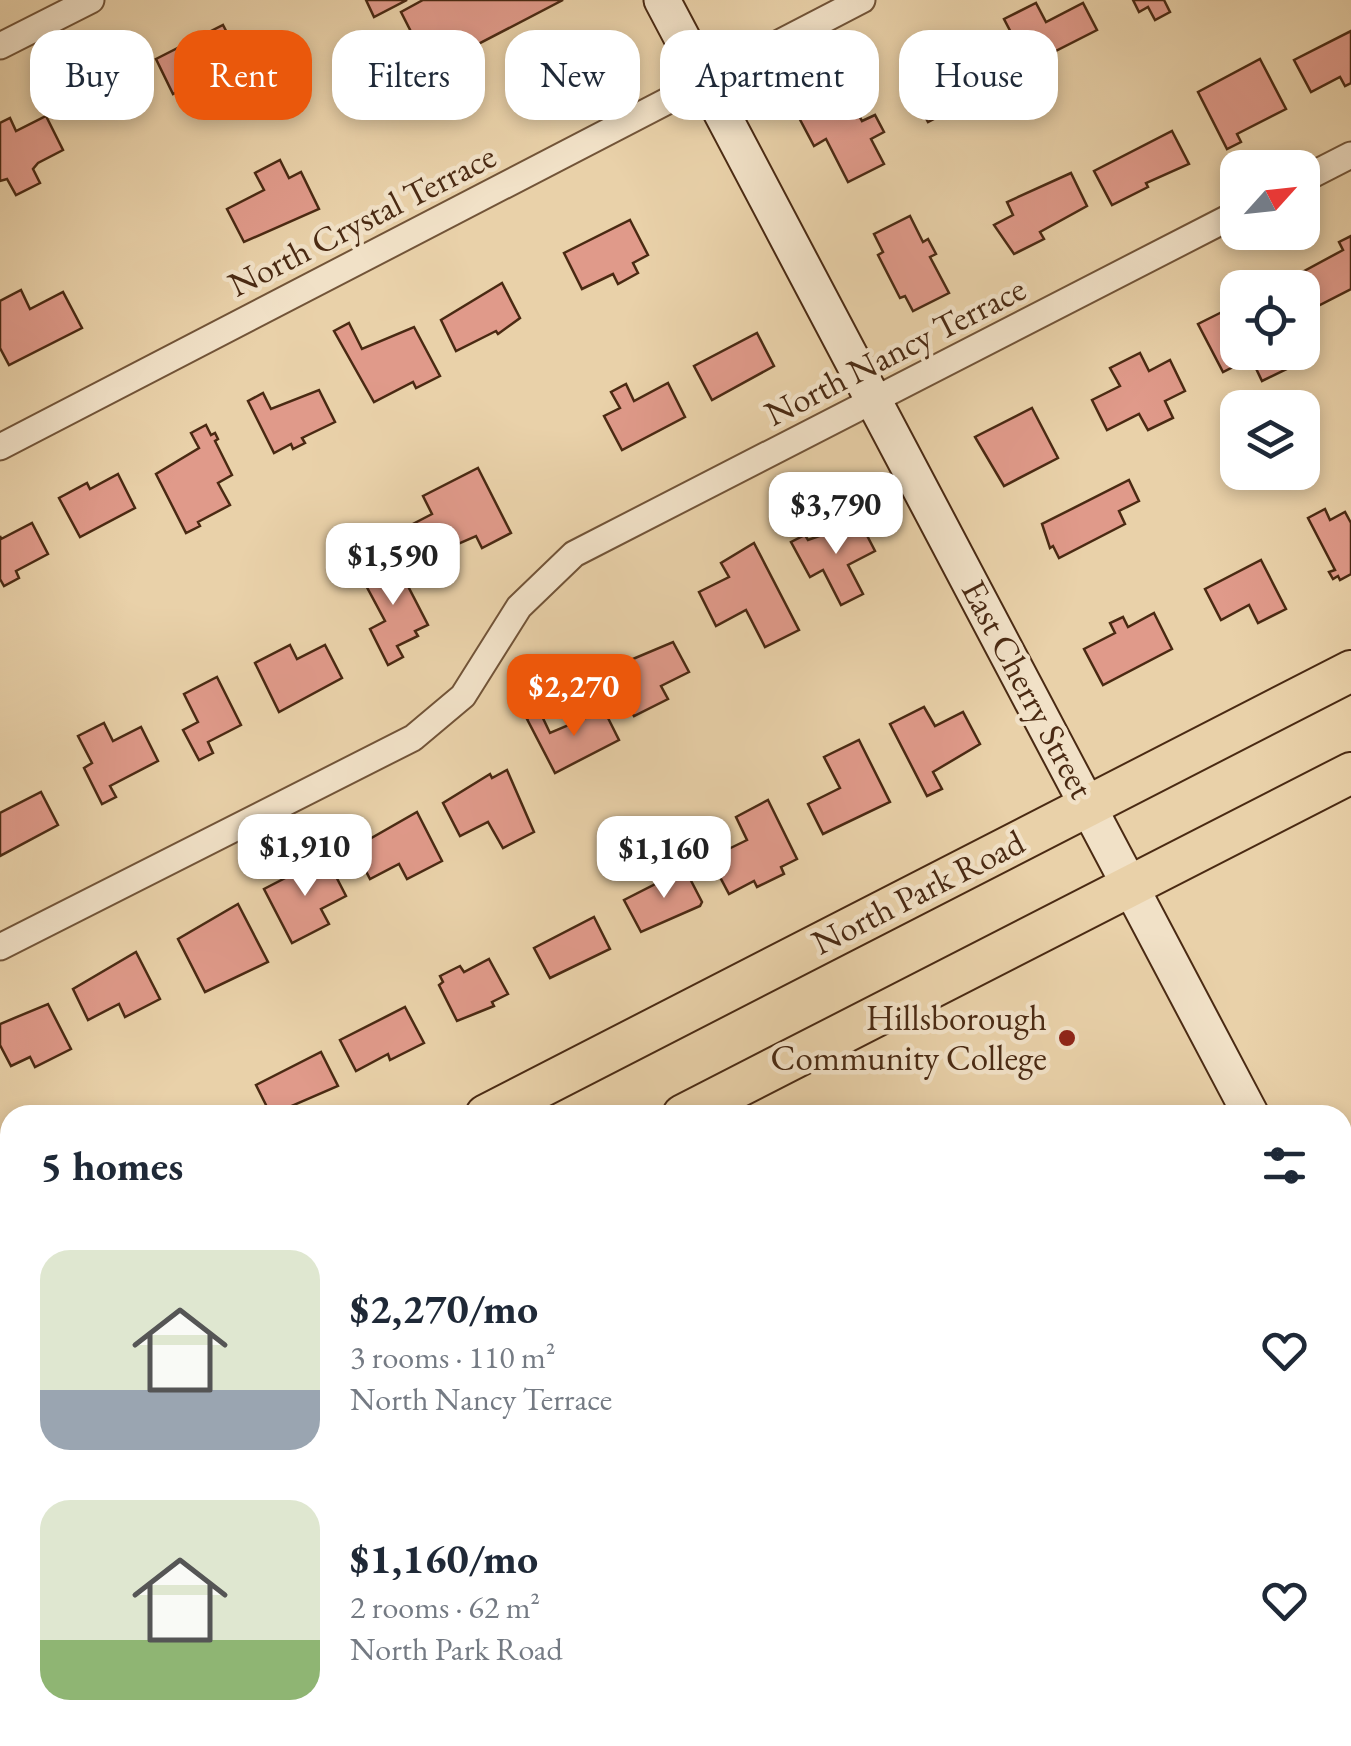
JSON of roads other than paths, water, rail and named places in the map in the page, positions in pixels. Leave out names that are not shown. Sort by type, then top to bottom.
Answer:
[{"type":"main road","name":"North Park Road","points":[[505,1105],[1351,671]]},
{"type":"main road","points":[[703,1105],[1351,774]]},
{"type":"street","points":[[0,46],[91,0]]},
{"type":"street","name":"East Cherry Street","points":[[662,0],[678,30]]},
{"type":"street","name":"North Crystal Terrace","points":[[805,30],[862,0]]},
{"type":"street","name":"North Crystal Terrace","points":[[0,447],[660,105]]},
{"type":"street","name":"East Cherry Street","points":[[725,120],[1246,1105]]},
{"type":"street","points":[[1320,170],[1351,154]]},
{"type":"street","name":"North Nancy Terrace","points":[[0,947],[413,738],[464,696],[520,607],[574,554],[1220,222]]},
{"type":"place","name":"Hillsborough Community College","points":[[1067,1038]]}]
